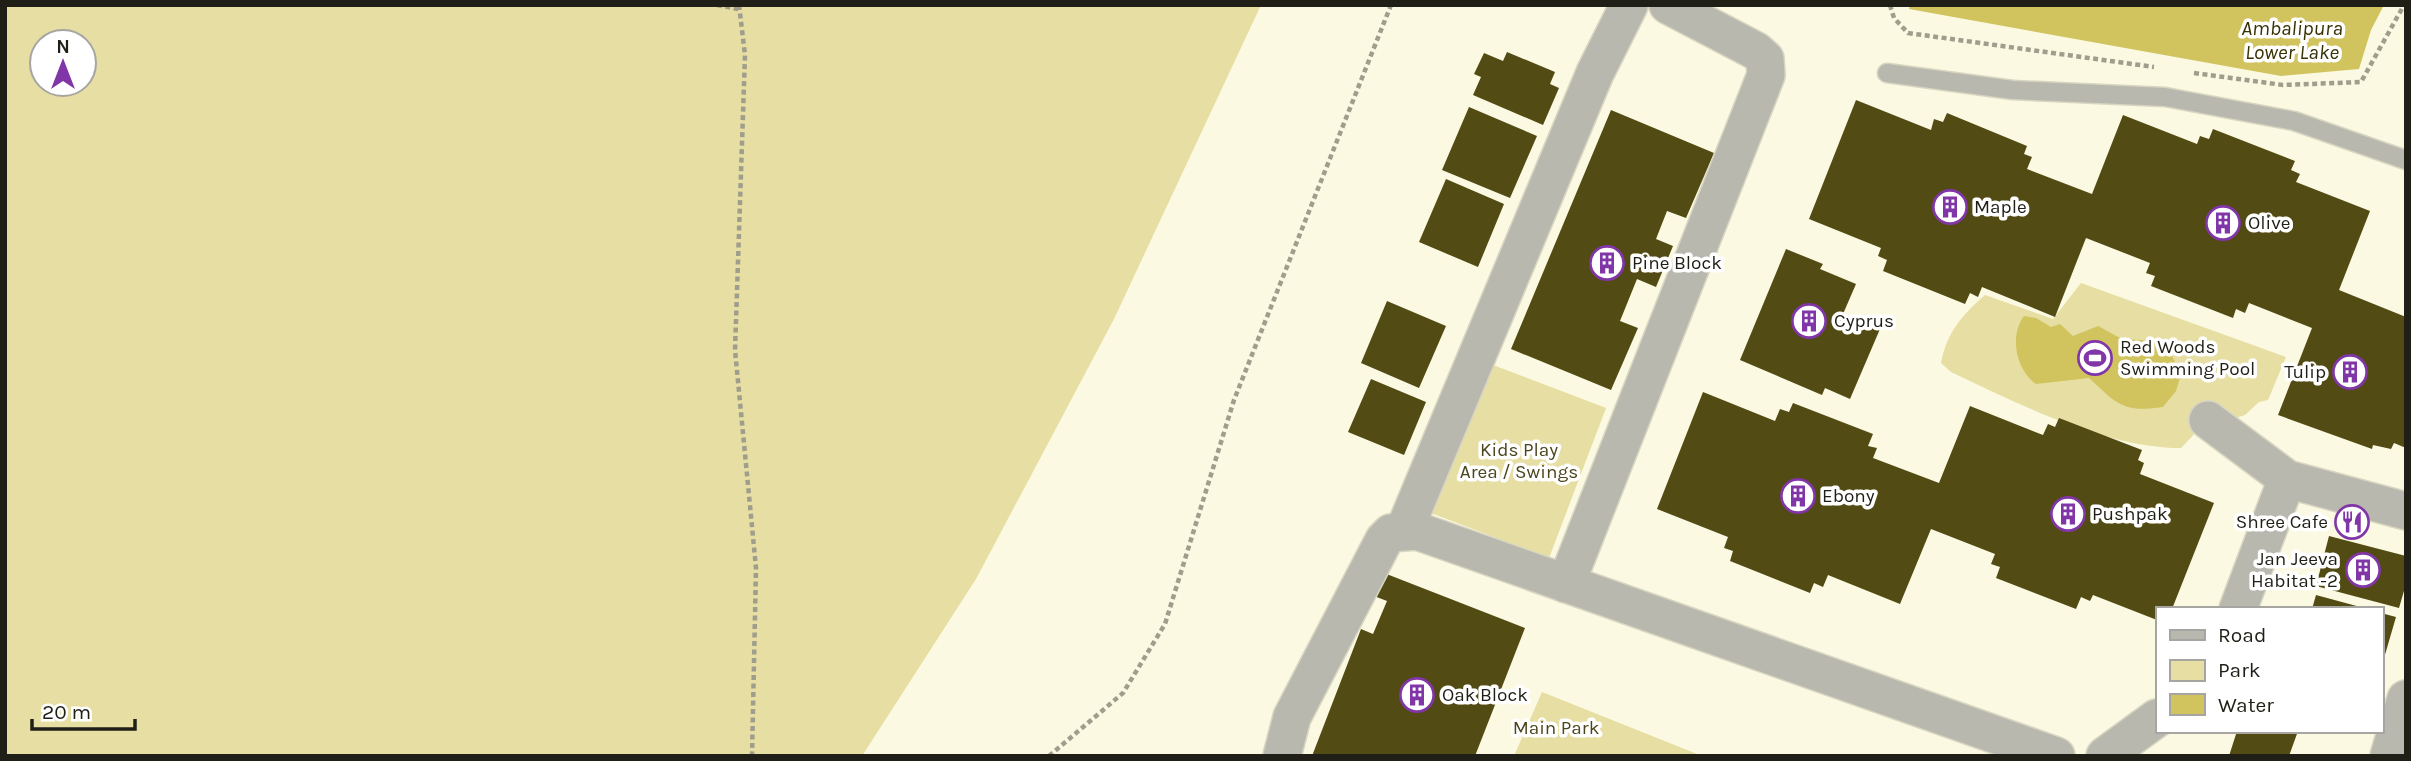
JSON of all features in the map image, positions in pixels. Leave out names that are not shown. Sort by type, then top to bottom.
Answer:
[{"type":"street","points":[[1404,531],[1595,73],[1629,5]]},
{"type":"street","points":[[1566,584],[1766,75],[1765,59],[1756,51],[1668,5]]},
{"type":"street","points":[[2208,420],[2287,479],[2406,511]]},
{"type":"street","points":[[2239,607],[2287,479]]},
{"type":"street","points":[[1282,756],[1292,717],[1384,540],[1391,533],[1404,531],[1417,531],[2056,756]]},
{"type":"street","points":[[2389,756],[2406,699]]},
{"type":"street","points":[[2105,756],[2156,719]]},
{"type":"lane","points":[[1887,73],[2013,90],[2165,97],[2294,121],[2406,160]]},
{"type":"path","points":[[717,5],[739,7],[745,55],[735,350],[756,568],[752,756]]},
{"type":"path","points":[[1049,756],[1123,693],[1165,624],[1234,400],[1391,5]]},
{"type":"path","points":[[1890,5],[1894,18],[1908,33],[2162,68]]},
{"type":"path","points":[[2189,72],[2283,85],[2361,82],[2404,5]]},
{"type":"green space","points":[[5,5],[1261,5],[1114,319],[976,579],[862,756],[5,756]]},
{"type":"green space","points":[[2081,283],[2286,357],[2268,400],[2259,402],[2245,415],[2198,430],[2181,448],[2153,446],[2123,441],[2063,422],[1951,372],[1941,363],[1951,333],[1985,295],[2053,319]]},
{"type":"green space","name":"Kids Play Area / Swings","points":[[1488,363],[1606,408],[1549,558],[1431,513]]},
{"type":"green space","name":"Main Park","points":[[1542,692],[1702,756],[1514,756]]},
{"type":"water","name":"Ambalipura Lower Lake","points":[[1910,5],[2384,5],[2371,30],[2359,69],[2281,76],[1909,9]]},
{"type":"water","name":"Red Woods Swimming Pool","points":[[2024,316],[2036,318],[2051,327],[2060,324],[2073,336],[2098,326],[2122,339],[2159,341],[2170,352],[2181,374],[2176,391],[2163,407],[2138,409],[2114,400],[2089,378],[2036,384],[2019,362],[2017,352],[2017,333]]},
{"type":"building","points":[[1507,52],[1555,72],[1550,84],[1559,88],[1543,125],[1473,95],[1481,77],[1474,74],[1484,53],[1503,61]]},
{"type":"building","points":[[1856,100],[1931,130],[1934,119],[1943,122],[1947,113],[2027,146],[2024,154],[2032,157],[2027,169],[2092,194],[2123,115],[2197,144],[2200,136],[2209,139],[2213,129],[2295,161],[2291,170],[2300,174],[2296,182],[2370,211],[2339,290],[2406,317],[2406,448],[2394,443],[2391,449],[2373,445],[2372,449],[2278,415],[2312,328],[2249,303],[2245,313],[2236,309],[2233,318],[2151,286],[2155,276],[2146,273],[2150,263],[2086,238],[2055,317],[1982,287],[1978,297],[1970,293],[1965,304],[1883,271],[1887,260],[1878,256],[1881,248],[1809,219]]},
{"type":"building","points":[[1469,107],[1537,136],[1510,198],[1442,170]]},
{"type":"building","name":"Pine Block","points":[[1611,110],[1714,153],[1686,218],[1667,211],[1656,239],[1673,246],[1656,287],[1637,279],[1620,321],[1638,328],[1611,390],[1511,349]]},
{"type":"building","points":[[1446,179],[1504,204],[1478,267],[1419,242]]},
{"type":"building","name":"Cyprus","points":[[1786,249],[1823,264],[1820,269],[1856,284],[1843,314],[1880,329],[1850,399],[1825,388],[1822,395],[1740,360]]},
{"type":"building","points":[[1387,301],[1446,326],[1419,388],[1361,363]]},
{"type":"building","points":[[1371,379],[1426,402],[1404,455],[1348,432]]},
{"type":"building","points":[[1703,392],[1775,421],[1780,409],[1789,412],[1793,403],[1873,434],[1868,446],[1877,448],[1873,458],[1939,483],[1970,406],[2043,435],[2048,424],[2055,427],[2059,418],[2142,450],[2138,460],[2144,463],[2140,474],[2214,503],[2173,607],[2156,607],[2156,620],[2093,595],[2090,601],[2081,597],[2076,609],[1996,578],[2000,567],[1991,564],[1995,554],[1931,529],[1900,604],[1828,575],[1823,587],[1814,583],[1810,593],[1730,561],[1733,551],[1724,548],[1728,537],[1657,509]]},
{"type":"building","name":"Jan Jeeva Habitat -2","points":[[2329,536],[2406,556],[2406,584],[2399,608],[2316,586]]},
{"type":"building","name":"Oak Block","points":[[1384,573],[1525,628],[1475,756],[1312,756],[1361,629],[1373,634],[1387,601],[1374,596]]},
{"type":"building","points":[[2316,595],[2360,607],[2313,607]]},
{"type":"building","points":[[2383,614],[2396,617],[2383,662]]},
{"type":"building","points":[[2236,733],[2297,733],[2289,756],[2229,756]]},
{"type":"place","name":"Maple","points":[[1950,207]]},
{"type":"place","name":"Olive","points":[[2223,223]]},
{"type":"place","name":"Pine Block","points":[[1607,263]]},
{"type":"place","name":"Cyprus","points":[[1809,321]]},
{"type":"place","name":"Red Woods Swimming Pool","points":[[2095,358]]},
{"type":"place","name":"Tulip","points":[[2350,372]]},
{"type":"place","name":"Ebony","points":[[1798,496]]},
{"type":"place","name":"Pushpak","points":[[2068,514]]},
{"type":"place","name":"Shree Cafe","points":[[2352,522]]},
{"type":"place","name":"Jan Jeeva Habitat -2","points":[[2363,570]]},
{"type":"place","name":"Oak Block","points":[[1417,695]]}]
